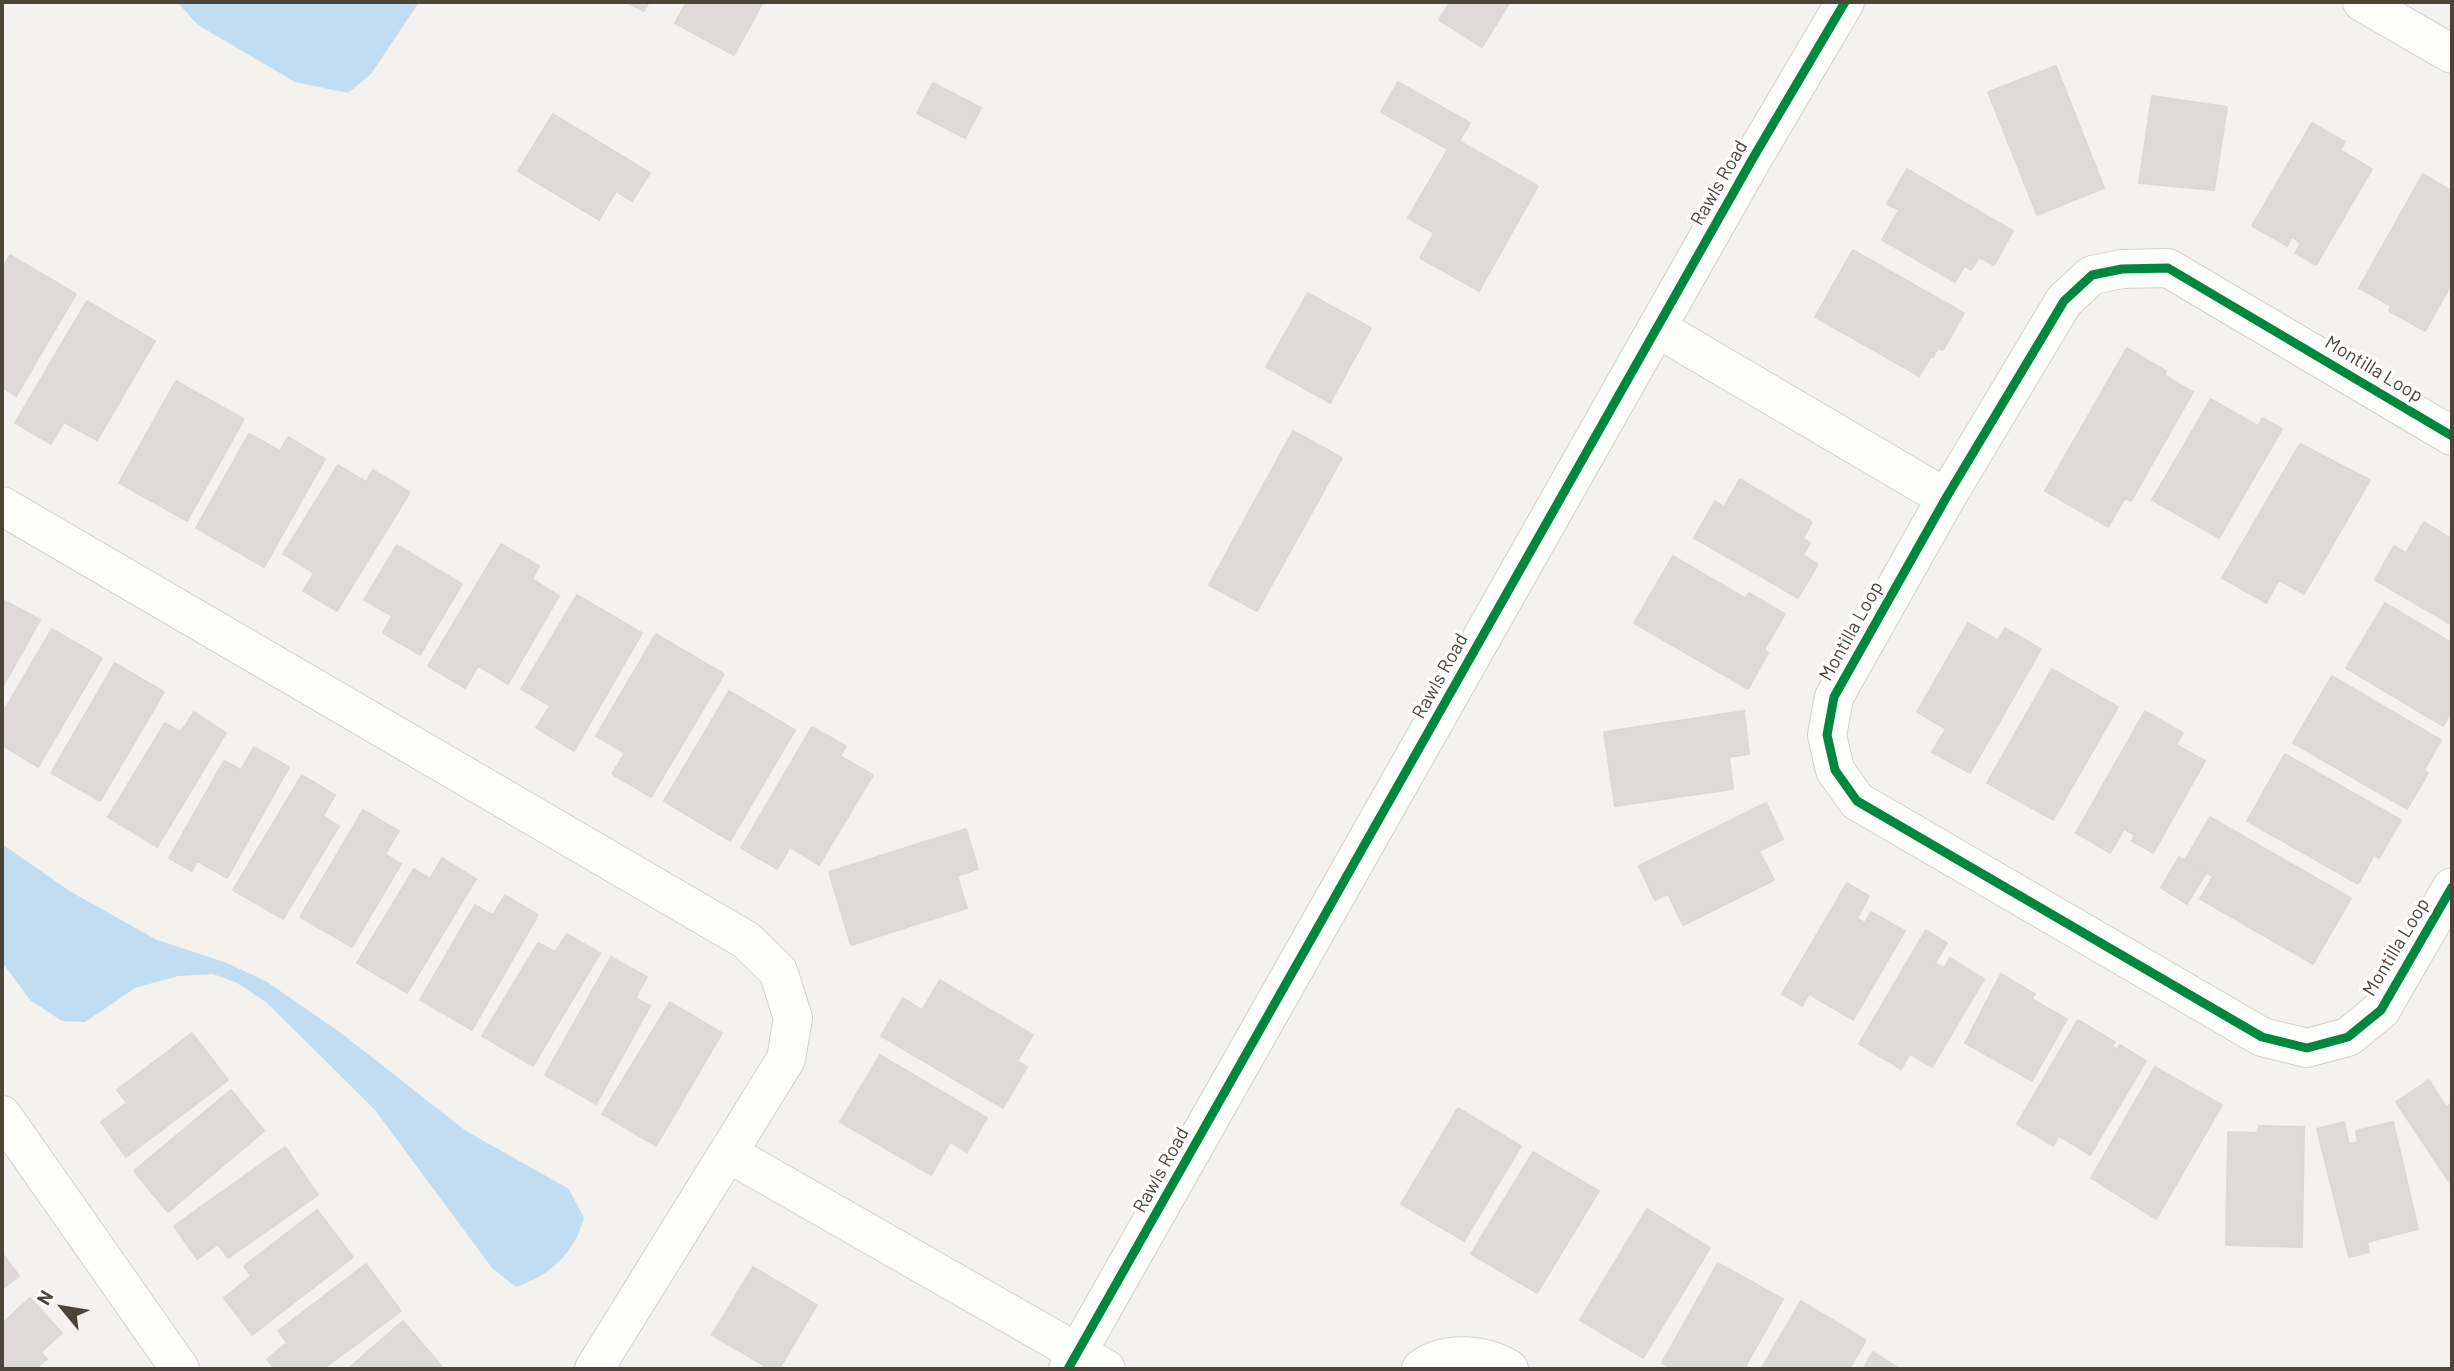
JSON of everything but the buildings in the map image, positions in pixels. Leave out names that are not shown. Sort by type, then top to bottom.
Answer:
[{"type":"street","name":"Rawls Road","points":[[1084,1363],[1657,328],[1845,2]]},
{"type":"street","points":[[2362,2],[2452,54]]},
{"type":"street","name":"Montilla Loop","points":[[2452,436],[2168,268],[2122,269],[2092,275],[2064,301],[1946,498],[1833,697],[1827,735],[1835,770],[1857,801],[2263,1037],[2307,1048],[2348,1037],[2381,1010],[2452,887]]},
{"type":"street","points":[[1657,328],[1946,498]]},
{"type":"street","points":[[2,506],[746,940],[778,971],[793,1018],[786,1059],[594,1369]]},
{"type":"street","points":[[2,1115],[180,1369]]},
{"type":"street","points":[[728,1153],[1084,1363]]},
{"type":"street","points":[[1422,1369],[1447,1356],[1496,1361],[1509,1369]]},
{"type":"water","points":[[177,2],[419,2],[371,74],[348,93],[295,82],[198,25]]},
{"type":"water","points":[[2,844],[71,892],[157,940],[227,963],[267,982],[341,1033],[466,1131],[569,1189],[584,1218],[580,1231],[567,1252],[559,1262],[540,1276],[516,1287],[492,1268],[375,1110],[266,1002],[237,983],[213,974],[178,976],[135,988],[85,1022],[62,1021],[30,1000],[2,962]]},
{"type":"cycle path","points":[[1068,1369],[1753,158],[1845,2]]},
{"type":"cycle path","points":[[2452,436],[2168,268],[2122,269],[2092,275],[2064,301],[1946,498],[1834,697],[1827,735],[1835,770],[1857,801],[2262,1037],[2307,1048],[2348,1037],[2381,1010],[2452,887]]}]
